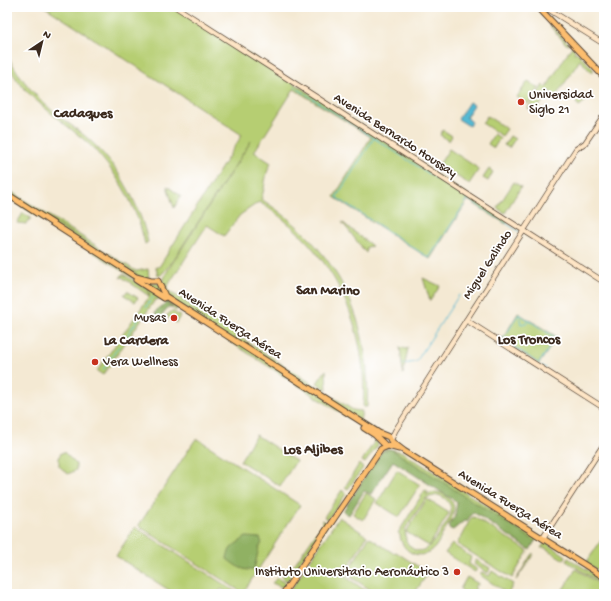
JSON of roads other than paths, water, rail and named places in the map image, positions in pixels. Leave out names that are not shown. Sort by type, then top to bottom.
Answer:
[{"type":"main road","name":"Avenida Bernardo Houssay","points":[[176,7],[604,282]]},
{"type":"main road","points":[[538,7],[604,77]]},
{"type":"main road","points":[[545,7],[604,44]]},
{"type":"main road","name":"Miguel Galindo","points":[[391,440],[394,432],[576,149],[585,143],[604,115]]},
{"type":"main road","name":"Avenida Fuerza Aérea","points":[[7,196],[132,275],[152,281],[158,281],[165,296],[372,433],[387,446],[404,451]]},
{"type":"main road","name":"Avenida Fuerza Aérea","points":[[7,196],[281,372],[386,436],[404,451],[604,578]]},
{"type":"main road","points":[[152,281],[150,285],[152,290],[158,291],[161,287]]},
{"type":"main road","points":[[466,320],[604,408]]},
{"type":"main road","name":"Miguel Galindo","points":[[386,436],[394,432]]},
{"type":"main road","points":[[284,594],[373,459],[381,442],[386,436]]},
{"type":"main road","points":[[373,459],[387,446],[391,440]]},
{"type":"main road","points":[[542,538],[604,444]]},
{"type":"water","points":[[469,102],[474,105],[466,117],[472,122],[469,126],[458,119]]},
{"type":"waterway","points":[[295,87],[462,195]]},
{"type":"waterway","points":[[374,138],[337,198],[429,258],[468,199]]},
{"type":"waterway","points":[[465,197],[520,232]]},
{"type":"waterway","points":[[403,364],[416,362],[459,295]]},
{"type":"waterway","points":[[146,307],[153,297]]},
{"type":"waterway","points":[[519,314],[556,338],[539,363]]},
{"type":"waterway","points":[[124,340],[141,315]]},
{"type":"waterway","points":[[514,321],[518,315]]},
{"type":"waterway","points":[[519,315],[521,324],[529,322]]},
{"type":"waterway","points":[[514,322],[503,339],[521,352]]},
{"type":"waterway","points":[[103,370],[119,346]]},
{"type":"waterway","points":[[522,352],[539,364]]},
{"type":"waterway","points":[[542,366],[546,368]]},
{"type":"place","name":"Universidad Siglo 21","points":[[521,102]]},
{"type":"place","name":"Musas","points":[[174,318]]},
{"type":"place","name":"Vera Wellness","points":[[95,362]]},
{"type":"place","name":"Instituto Universitario Aeronáutico 3","points":[[457,572]]},
{"type":"district","name":"Cadaques","points":[[83,114]]},
{"type":"district","name":"San Marino","points":[[328,291]]},
{"type":"district","name":"Los Troncos","points":[[529,340]]},
{"type":"district","name":"La Cardera","points":[[136,341]]},
{"type":"district","name":"Los Aljibes","points":[[313,450]]}]
